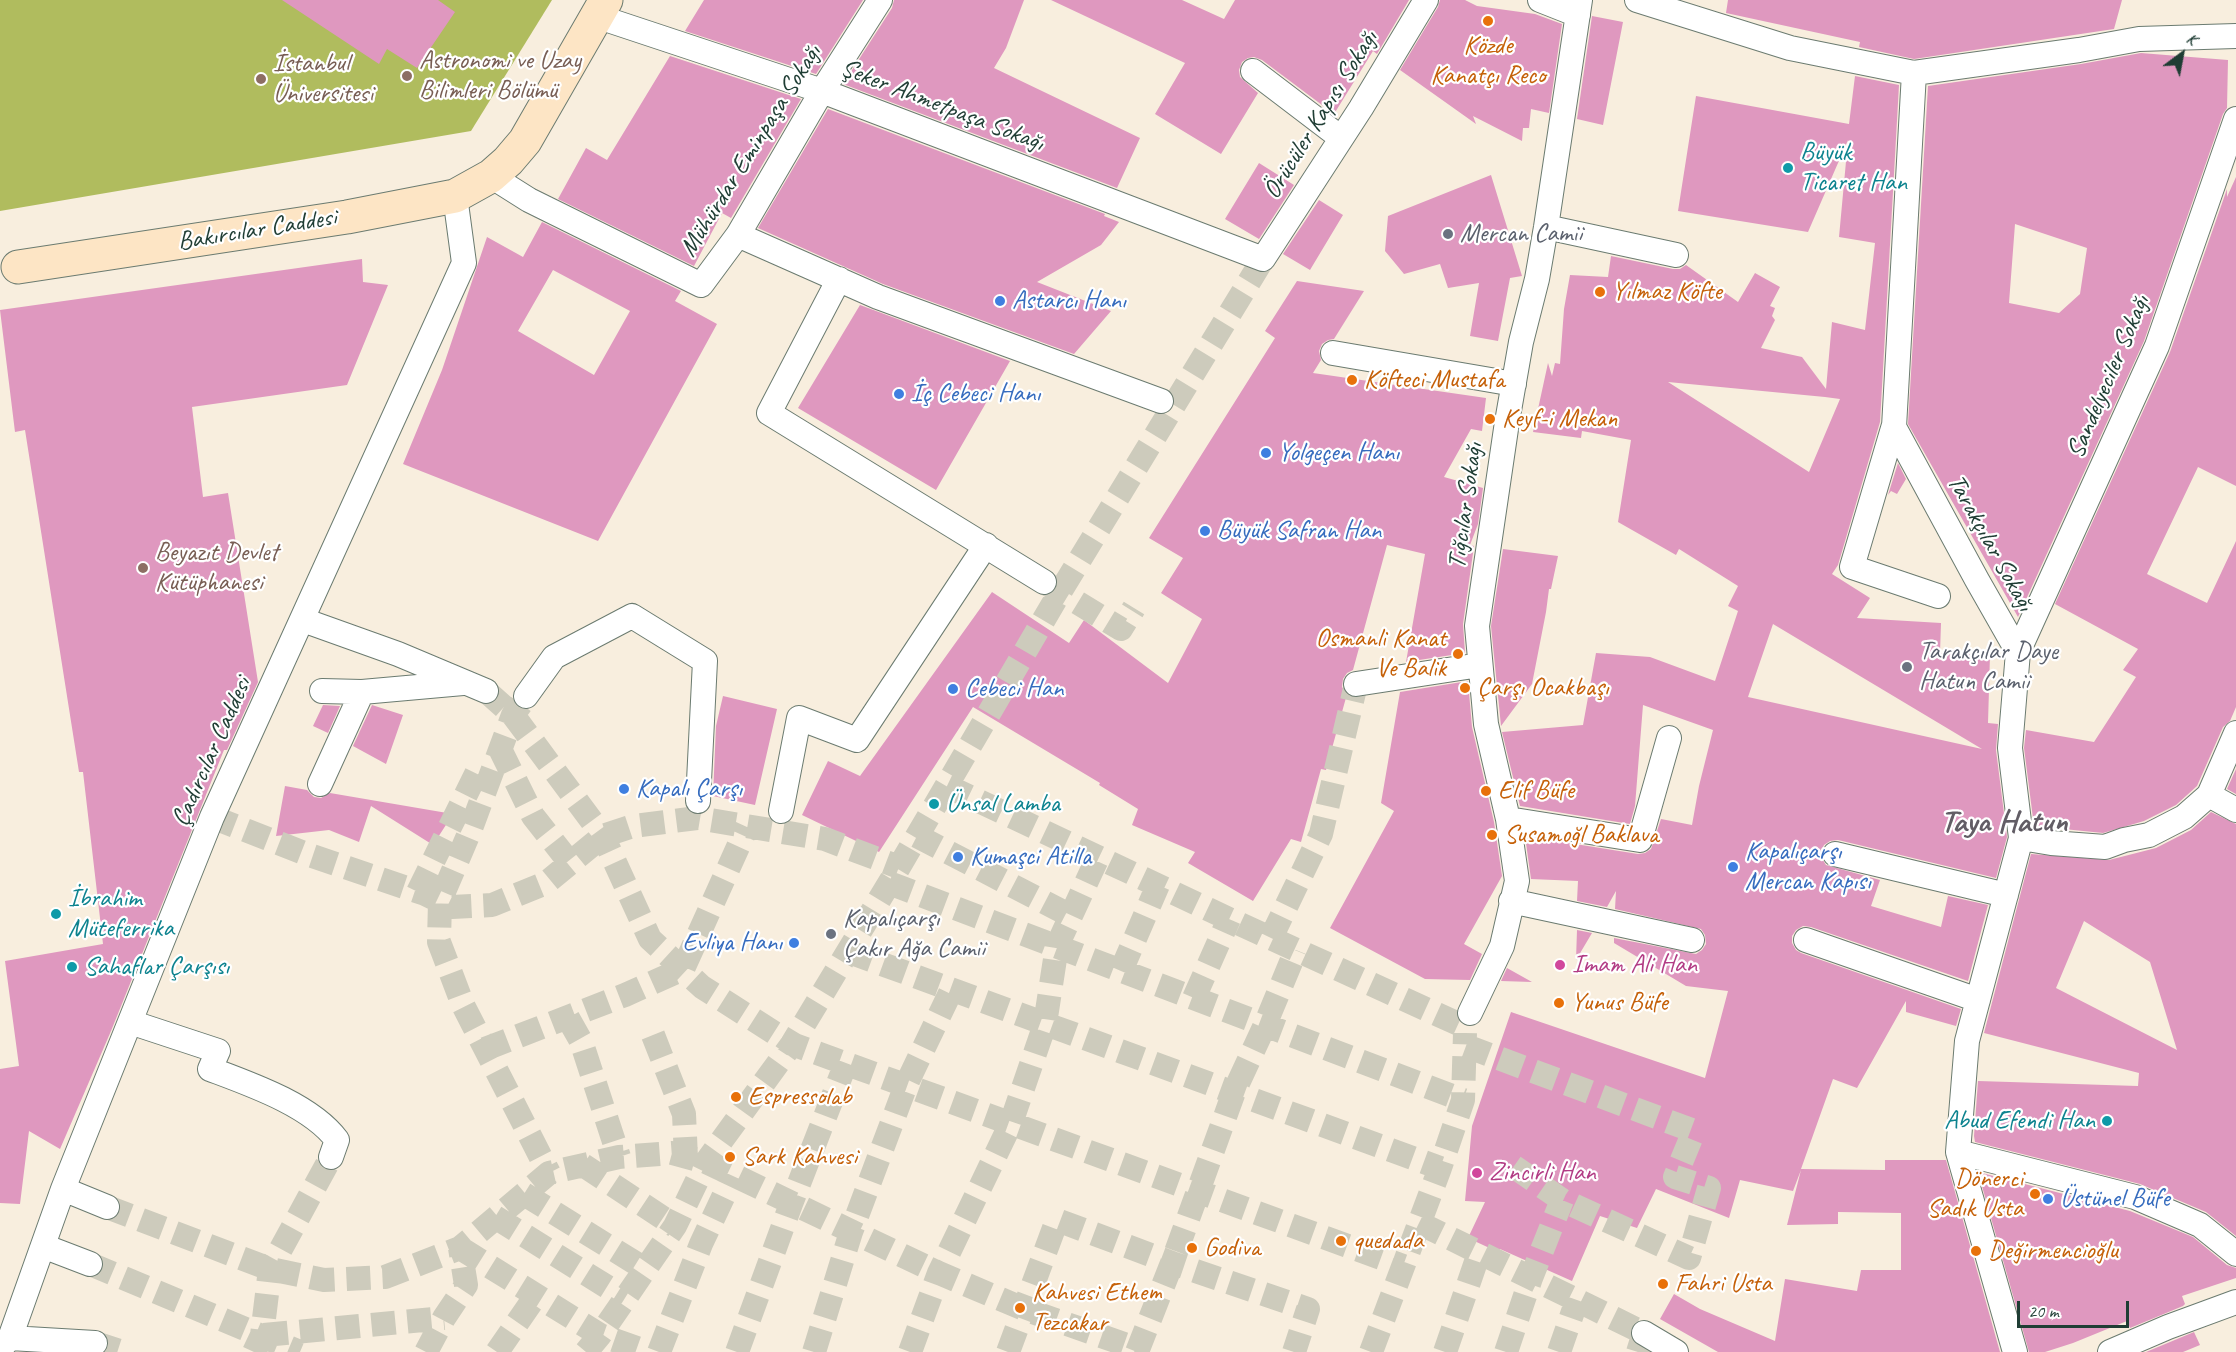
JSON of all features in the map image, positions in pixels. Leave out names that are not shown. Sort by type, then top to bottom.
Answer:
[{"type":"main road","name":"Bakırcılar Caddesi","points":[[18,267],[347,217],[455,196],[491,176],[525,141],[601,8]]},
{"type":"street","name":"Mühürdar Eminpaşa Sokağı","points":[[491,176],[529,200],[701,285],[738,235],[822,91],[880,0]]},
{"type":"street","name":"Örücüler Kapısı Sokağı","points":[[1263,259],[1426,0]]},
{"type":"street","points":[[1540,0],[1579,7]]},
{"type":"street","points":[[1637,0],[1790,48],[1914,73],[2079,50],[2139,39],[2236,36]]},
{"type":"street","name":"Tığcılar Sokağı","points":[[1470,1013],[1502,946],[1516,881],[1508,819],[1486,724],[1477,626],[1521,342],[1537,279],[1546,227],[1579,7]]},
{"type":"street","name":"Şeker Ahmetpaşa Sokağı","points":[[601,8],[1263,259]]},
{"type":"street","points":[[1253,71],[1341,138]]},
{"type":"street","points":[[1914,73],[1894,425],[1852,567],[1938,596]]},
{"type":"street","name":"Sandelyeciler Sokağı","points":[[2018,652],[2157,346],[2236,119]]},
{"type":"street","name":"Çadırcılar Caddesi","points":[[5,1344],[63,1189],[212,817],[464,263],[455,196]]},
{"type":"street","points":[[1546,227],[1676,255]]},
{"type":"street","points":[[738,235],[878,297],[1161,401]]},
{"type":"street","points":[[839,279],[769,413],[1044,582]]},
{"type":"street","points":[[1333,353],[1514,384]]},
{"type":"street","name":"Tarakçılar Sokağı","points":[[1894,425],[2018,652],[2010,748],[2021,838],[1967,1041],[1958,1152],[2015,1352]]},
{"type":"street","points":[[781,811],[799,717],[857,740],[986,545]]},
{"type":"street","points":[[526,696],[554,657],[632,616],[705,661],[698,801]]},
{"type":"street","points":[[303,620],[398,654],[477,687],[362,692],[322,691]]},
{"type":"street","points":[[1356,684],[1480,664]]},
{"type":"street","points":[[320,784],[362,692]]},
{"type":"street","points":[[2021,838],[2105,848],[2124,840],[2149,835],[2184,817],[2208,795],[2236,734]]},
{"type":"street","points":[[1508,819],[1640,840],[1669,738]]},
{"type":"street","points":[[2208,795],[2236,810]]},
{"type":"street","points":[[1835,854],[2006,895]]},
{"type":"street","points":[[1512,901],[1692,940]]},
{"type":"street","points":[[1806,940],[1978,1000]]},
{"type":"street","points":[[130,1022],[218,1050],[210,1069],[270,1091],[328,1128],[337,1140],[331,1157]]},
{"type":"street","points":[[1958,1152],[2135,1197],[2200,1225],[2236,1254]]},
{"type":"street","points":[[63,1189],[107,1207]]},
{"type":"street","points":[[43,1246],[90,1264]]},
{"type":"street","points":[[2110,1352],[2168,1327],[2236,1302]]},
{"type":"street","points":[[1644,1333],[1676,1352]]},
{"type":"street","points":[[5,1344],[95,1343]]},
{"type":"green space","name":"İstanbul Üniversitesi","points":[[0,0],[552,0],[471,131],[0,211]]},
{"type":"building","points":[[282,0],[438,0],[455,12],[417,68],[387,49],[379,64]]},
{"type":"building","points":[[704,0],[863,0],[816,74],[685,31]]},
{"type":"building","points":[[894,0],[1024,0],[1006,48],[994,68],[1140,138],[1117,188],[843,84],[892,8]]},
{"type":"building","points":[[1051,0],[1182,0],[1224,19],[1235,0],[1409,0],[1377,54],[1373,51],[1334,114],[1262,60],[1254,57],[1242,62],[1239,70],[1240,77],[1258,93],[1221,154],[1155,114],[1185,63]]},
{"type":"building","points":[[1440,0],[1465,0],[1477,6],[1535,14],[1562,24],[1549,113],[1531,109],[1529,128],[1523,128],[1522,141],[1473,116],[1476,124],[1400,70]]},
{"type":"building","points":[[1728,0],[2122,0],[2114,29],[1914,59],[1859,47],[1860,42],[1726,13]]},
{"type":"building","points":[[1592,16],[1623,22],[1603,125],[1577,119]]},
{"type":"building","points":[[2141,53],[2228,60],[2227,108],[2144,341],[2018,617],[1908,424],[1928,86]],"holes":[[[2015,224],[2087,248],[2080,294],[2059,313],[2009,303]]]},
{"type":"building","points":[[670,56],[801,99],[731,218],[722,213],[694,266],[558,199],[586,148],[607,160]]},
{"type":"building","points":[[1855,76],[1899,85],[1880,422],[1838,565],[1832,574],[1870,598],[1857,618],[1941,623],[1940,653],[1990,655],[1988,723],[1998,724],[1996,750],[2007,837],[1996,878],[1838,840],[1824,845],[1821,857],[1826,865],[1880,880],[1871,906],[1941,927],[1948,896],[1988,905],[1968,981],[1811,927],[1803,926],[1796,930],[1792,936],[1792,943],[1801,953],[1961,1009],[1956,1026],[1906,1012],[1906,1001],[1857,1088],[1833,1079],[1801,1169],[1885,1170],[1885,1160],[1946,1160],[2000,1352],[1718,1352],[1660,1319],[1674,1294],[1700,1309],[1775,1341],[1785,1279],[1857,1291],[1861,1270],[1901,1270],[1901,1213],[1838,1212],[1838,1224],[1787,1225],[1801,1170],[1793,1191],[1740,1180],[1729,1218],[1656,1189],[1637,1228],[1600,1216],[1572,1281],[1500,1249],[1498,1252],[1468,1238],[1485,1202],[1465,1201],[1472,1126],[1511,1012],[1705,1078],[1728,991],[1686,986],[1614,943],[1614,938],[1696,954],[1706,944],[1705,935],[1701,929],[1615,909],[1616,891],[1607,907],[1577,901],[1578,881],[1531,879],[1525,836],[1638,854],[1651,849],[1661,819],[1692,825],[1713,730],[1643,705],[1635,806],[1630,824],[1520,806],[1502,732],[1583,725],[1596,653],[1650,657],[1715,681],[1738,611],[1728,606],[1738,586],[1679,549],[1676,555],[1618,522],[1631,440],[1582,431],[1581,438],[1533,432],[1548,363],[1552,376],[1555,363],[1560,364],[1564,309],[1570,275],[1608,277],[1611,256],[1673,269],[1680,269],[1686,265],[1738,302],[1755,273],[1780,287],[1770,306],[1775,308],[1772,316],[1775,320],[1761,348],[1802,357],[1826,389],[1832,322],[1865,330],[1875,243],[1839,237],[1848,140],[1808,232],[1678,211],[1696,96],[1849,124]],"holes":[[[1668,382],[1825,397],[1840,399],[1809,472]],[[1773,624],[1982,749],[1748,697]]]},
{"type":"building","points":[[828,109],[1105,214],[1104,216],[1119,222],[1101,245],[1037,282],[1111,311],[1074,354],[883,284],[758,228]]},
{"type":"building","points":[[1259,163],[1294,185],[1259,239],[1225,219]]},
{"type":"building","name":"Mercan Camii","points":[[1491,175],[1522,276],[1510,278],[1498,341],[1470,336],[1479,283],[1448,288],[1440,264],[1404,274],[1385,251],[1388,216]]},
{"type":"building","points":[[2236,177],[2236,486],[2198,467],[2147,574],[2207,603],[2236,541],[2236,707],[2230,721],[2223,727],[2197,786],[2176,805],[2144,821],[2103,833],[2034,826],[2024,748],[2026,730],[2094,742],[2136,677],[2123,670],[2138,649],[2055,604],[2170,352],[2227,189],[2227,197]]},
{"type":"building","points":[[1319,200],[1343,215],[1310,270],[1283,254]]},
{"type":"building","points":[[542,222],[681,291],[675,301],[717,324],[598,541],[403,464],[442,370],[487,237],[523,257]],"holes":[[[553,270],[630,311],[594,375],[518,331]]]},
{"type":"building","points":[[362,259],[363,282],[388,285],[347,385],[192,407],[203,497],[228,493],[258,682],[227,750],[224,750],[111,1031],[60,1149],[29,1131],[20,1204],[0,1203],[0,1069],[19,1066],[5,961],[103,944],[83,772],[79,772],[25,430],[15,432],[0,310]]},
{"type":"building","points":[[1297,281],[1364,291],[1334,339],[1322,344],[1319,351],[1321,360],[1313,373],[1486,398],[1482,431],[1471,429],[1444,477],[1483,488],[1478,524],[1470,545],[1474,546],[1463,624],[1465,653],[1406,662],[1425,554],[1387,545],[1353,670],[1343,679],[1342,687],[1347,694],[1326,770],[1321,769],[1301,842],[1291,839],[1253,901],[1188,863],[1195,852],[1132,825],[1138,809],[1099,785],[1100,783],[973,707],[879,852],[802,815],[828,761],[860,776],[992,592],[1069,643],[1084,620],[1168,683],[1202,619],[1161,593],[1183,558],[1149,538],[1275,338],[1265,331]]},
{"type":"building","name":"İç Cebeci Hanı","points":[[860,305],[1010,361],[936,490],[798,408]]},
{"type":"building","points":[[1898,463],[1906,479],[1897,494],[1891,491],[1888,495]]},
{"type":"building","points":[[1503,549],[1558,556],[1551,589],[1549,589],[1532,684],[1501,726],[1491,626]]},
{"type":"building","points":[[1468,681],[1472,727],[1494,822],[1502,876],[1464,944],[1482,954],[1470,980],[1425,979],[1330,928],[1394,811],[1381,803],[1400,692]]},
{"type":"building","points":[[723,696],[777,709],[755,805],[713,796],[716,726]]},
{"type":"building","points":[[323,705],[340,706],[328,733],[313,726]]},
{"type":"building","points":[[372,705],[403,715],[386,764],[353,746]]},
{"type":"building","points":[[2236,769],[2236,794],[2227,789]]},
{"type":"building","points":[[285,786],[307,790],[314,797],[321,798],[330,793],[453,814],[433,845],[371,806],[359,842],[329,830],[276,836]]},
{"type":"building","points":[[2211,812],[2236,824],[2236,1236],[2206,1212],[2140,1184],[1975,1142],[1974,1136],[1978,1081],[2138,1086],[2139,1073],[1984,1033],[2031,854],[2109,860],[2156,848],[2191,830]],"holes":[[[2084,921],[2150,962],[2177,1050],[2056,988]]]},
{"type":"building","points":[[1577,930],[1592,933],[1576,960]]},
{"type":"building","points":[[1507,968],[1532,982],[1501,981]]},
{"type":"building","points":[[1978,1172],[2130,1211],[2193,1237],[2227,1265],[2236,1268],[2236,1278],[2182,1296],[2185,1304],[2183,1306],[2130,1328],[2127,1321],[2045,1352],[2029,1352]]},
{"type":"building","points":[[2194,1332],[2200,1345],[2183,1352],[2146,1352]]},
{"type":"tunnel","points":[[586,1352],[675,1226],[706,1162],[792,1044],[1060,592],[1263,259]]},
{"type":"tunnel","points":[[1047,584],[1121,629],[1134,608]]},
{"type":"tunnel","points":[[1271,938],[1321,834],[1356,684]]},
{"type":"tunnel","points":[[486,691],[513,715],[603,836],[650,939],[702,987],[792,1044],[1403,1266]]},
{"type":"tunnel","points":[[521,704],[513,715],[470,831],[440,901],[439,942],[463,1005],[549,1173]]},
{"type":"tunnel","points":[[500,749],[533,816],[570,863]]},
{"type":"tunnel","points":[[418,892],[477,772]]},
{"type":"tunnel","points":[[947,786],[1465,1027]]},
{"type":"tunnel","points":[[212,817],[309,855],[425,894],[452,907],[492,905],[546,883],[603,836],[633,826],[697,818],[825,839],[899,867]]},
{"type":"tunnel","points":[[485,1049],[625,995],[683,969],[747,827]]},
{"type":"tunnel","points":[[917,836],[1071,916]]},
{"type":"tunnel","points":[[910,1352],[939,1273],[1011,1123],[1045,1024],[1057,946],[1098,857]]},
{"type":"tunnel","points":[[889,883],[1463,1100]]},
{"type":"tunnel","points":[[1121,971],[1158,885]]},
{"type":"tunnel","points":[[1194,998],[1229,919]]},
{"type":"tunnel","points":[[1137,1352],[1234,1092],[1296,950]]},
{"type":"tunnel","points":[[849,952],[1440,1168]]},
{"type":"tunnel","points":[[814,1352],[851,1232],[906,1085],[952,989]]},
{"type":"tunnel","points":[[568,1018],[581,1041],[619,1157]]},
{"type":"tunnel","points":[[1371,1352],[1463,1100],[1465,1033]]},
{"type":"tunnel","points":[[653,1035],[684,1114],[686,1158]]},
{"type":"tunnel","points":[[1466,1046],[1694,1131],[1675,1177],[1709,1188],[1689,1258],[1562,1200],[1513,1166]]},
{"type":"tunnel","points":[[737,1352],[846,1063]]},
{"type":"tunnel","points":[[107,1207],[270,1269],[324,1280],[385,1277],[460,1248],[549,1173],[619,1157],[672,1153],[706,1162],[939,1273],[1024,1309],[1147,1352]]},
{"type":"tunnel","points":[[254,1352],[262,1335],[270,1269],[331,1157]]},
{"type":"tunnel","points":[[583,1165],[675,1226]]},
{"type":"tunnel","points":[[659,1352],[701,1244],[733,1176]]},
{"type":"tunnel","points":[[524,1194],[645,1269]]},
{"type":"tunnel","points":[[1506,1352],[1531,1278],[1562,1200]]},
{"type":"tunnel","points":[[495,1217],[625,1298]]},
{"type":"tunnel","points":[[1008,1352],[1057,1220],[1172,1263],[1308,1309],[1294,1352]]},
{"type":"tunnel","points":[[1419,1223],[1644,1333],[1638,1352]]},
{"type":"tunnel","points":[[460,1248],[600,1335],[648,1352]]},
{"type":"tunnel","points":[[426,1352],[444,1318],[466,1285],[460,1248]]},
{"type":"tunnel","points":[[1445,1352],[1479,1253]]},
{"type":"tunnel","points":[[90,1264],[300,1352]]},
{"type":"tunnel","points":[[497,1352],[535,1297]]},
{"type":"tunnel","points":[[1559,1352],[1577,1300]]},
{"type":"tunnel","points":[[264,1335],[444,1318]]},
{"type":"tunnel","points":[[95,1343],[123,1352]]},
{"type":"place","name":"Közde Kanatçı Reco","points":[[1488,21]]},
{"type":"place","name":"Astronomi ve Uzay Bilimleri Bölümü","points":[[407,76]]},
{"type":"place","name":"İstanbul Üniversitesi","points":[[261,79]]},
{"type":"place","name":"Büyük Ticaret Han","points":[[1788,168]]},
{"type":"place","name":"Mercan Camii","points":[[1448,234]]},
{"type":"place","name":"Yılmaz Köfte","points":[[1600,292]]},
{"type":"place","name":"Astarcı Hanı","points":[[1000,301]]},
{"type":"place","name":"Köfteci Mustafa","points":[[1352,380]]},
{"type":"place","name":"İç Cebeci Hanı","points":[[899,394]]},
{"type":"place","name":"Keyf-i Mekan","points":[[1490,419]]},
{"type":"place","name":"Yolgeçen Hanı","points":[[1266,453]]},
{"type":"place","name":"Büyük Safran Han","points":[[1205,531]]},
{"type":"place","name":"Beyazıt Devlet Kütüphanesi","points":[[143,568]]},
{"type":"place","name":"Osmanli Kanat Ve Balik","points":[[1458,654]]},
{"type":"place","name":"Tarakçılar Daye Hatun Camii","points":[[1907,667]]},
{"type":"place","name":"Çarşı Ocakbaşı","points":[[1465,688]]},
{"type":"place","name":"Cebeci Han","points":[[953,689]]},
{"type":"place","name":"Kapalı Çarşı","points":[[624,789]]},
{"type":"place","name":"Elif Büfe","points":[[1486,791]]},
{"type":"place","name":"Ünsal Lamba","points":[[934,804]]},
{"type":"place","name":"Susamoğl Baklava","points":[[1492,835]]},
{"type":"place","name":"Kumaşci Atilla","points":[[958,857]]},
{"type":"place","name":"Kapalıçarşı Mercan Kapısı","points":[[1733,867]]},
{"type":"place","name":"İbrahim Müteferrika","points":[[56,914]]},
{"type":"place","name":"Kapalıçarşı Çakır Ağa Camii","points":[[831,934]]},
{"type":"place","name":"Evliya Hanı","points":[[794,943]]},
{"type":"place","name":"Imam Ali Han","points":[[1560,965]]},
{"type":"place","name":"Sahaflar Çarşısı","points":[[72,967]]},
{"type":"place","name":"Yunus Büfe","points":[[1559,1003]]},
{"type":"place","name":"Espressolab","points":[[736,1097]]},
{"type":"place","name":"Abud Efendi Han","points":[[2107,1121]]},
{"type":"place","name":"Sark Kahvesi","points":[[730,1157]]},
{"type":"place","name":"Zincirli Han","points":[[1477,1173]]},
{"type":"place","name":"Dönerci Sadık Usta","points":[[2035,1194]]},
{"type":"place","name":"Üstünel Büfe","points":[[2048,1199]]},
{"type":"place","name":"quedada","points":[[1341,1241]]},
{"type":"place","name":"Godiva","points":[[1192,1248]]},
{"type":"place","name":"Değirmencioğlu","points":[[1976,1251]]},
{"type":"place","name":"Fahri Usta","points":[[1663,1284]]},
{"type":"place","name":"Kahvesi Ethem Tezcakar","points":[[1020,1308]]},
{"type":"district","name":"Taya Hatun","points":[[2004,823]]}]
